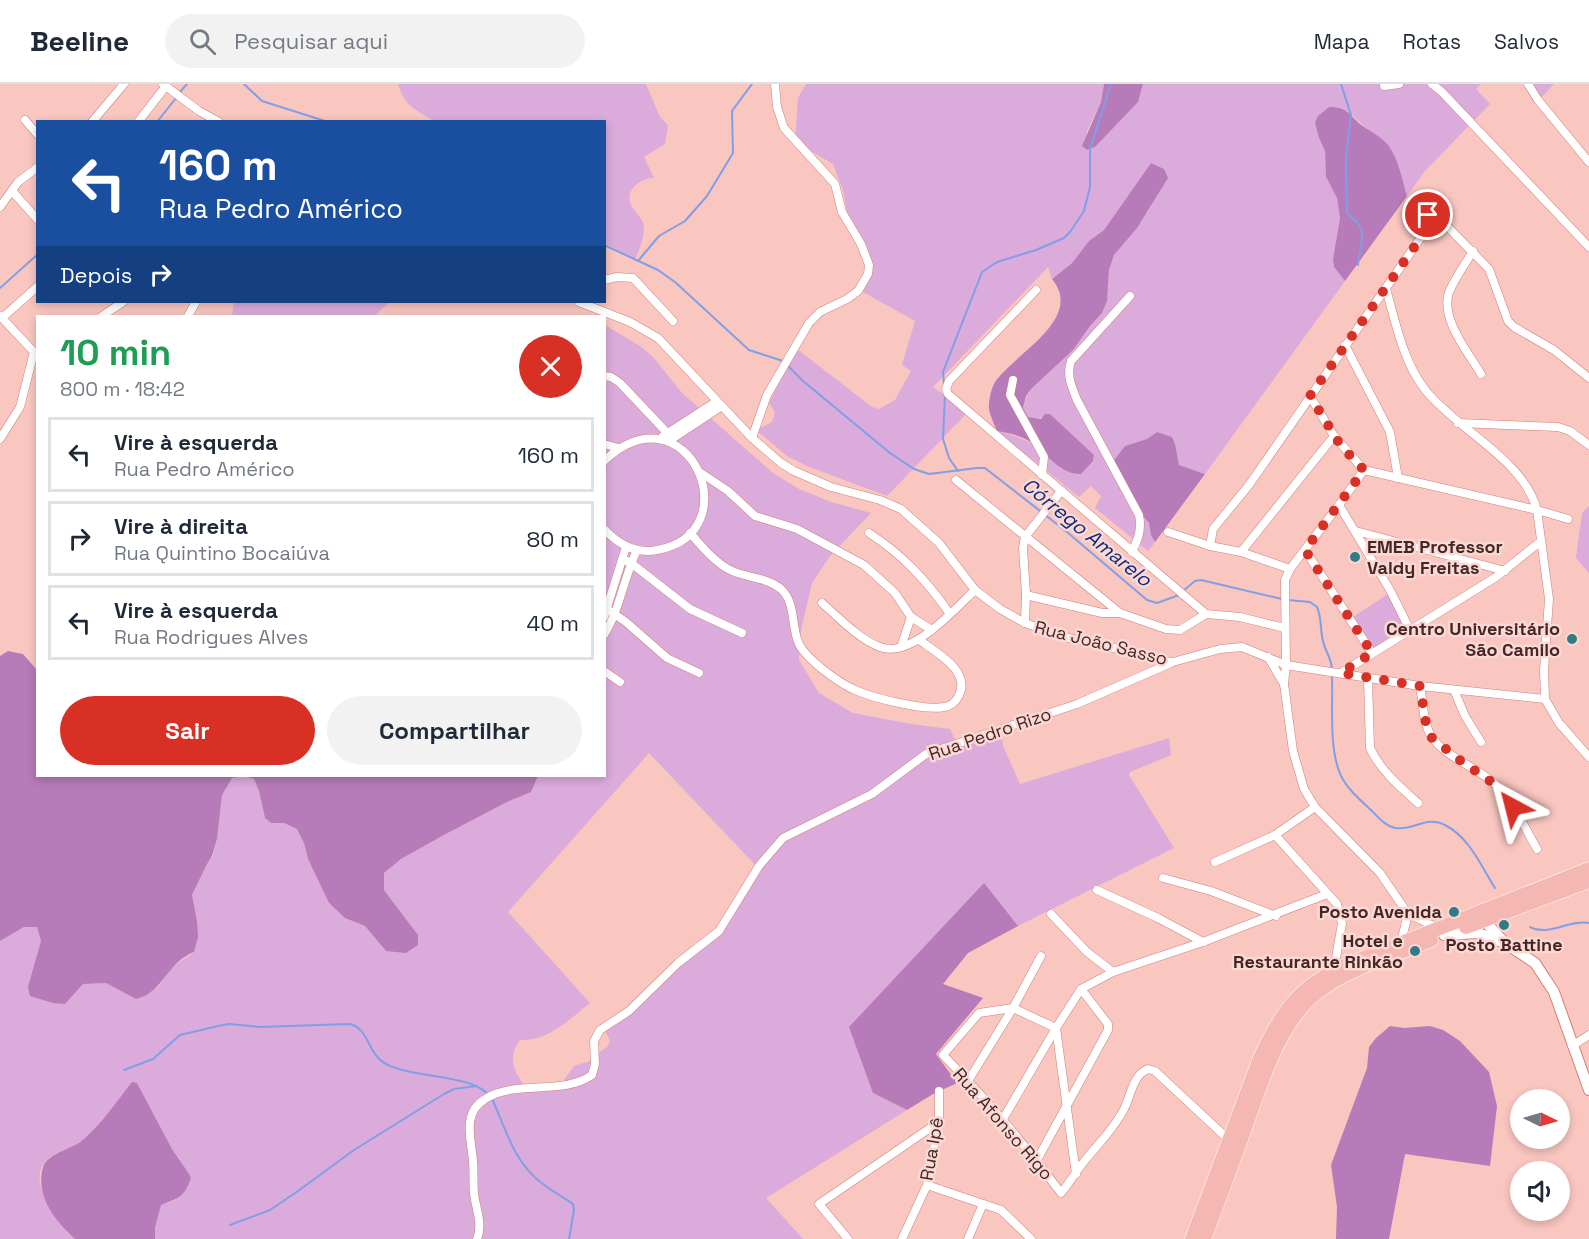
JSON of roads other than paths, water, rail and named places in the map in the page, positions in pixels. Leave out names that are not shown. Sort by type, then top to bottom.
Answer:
[{"type":"highway","points":[[1482,923],[1589,869]]},
{"type":"highway","points":[[1192,1239],[1209,1209],[1273,1031],[1296,997],[1334,970],[1401,942],[1482,923],[1589,881]]},
{"type":"highway","points":[[1204,1239],[1209,1209],[1229,1140],[1283,1034],[1296,1014],[1307,1001],[1332,982],[1441,932]]},
{"type":"street","points":[[94,120],[124,84]]},
{"type":"street","points":[[752,438],[767,395],[814,316],[858,291],[868,274],[869,265],[861,244],[842,212],[835,184],[784,128],[777,107],[775,84]]},
{"type":"street","points":[[1384,86],[1399,84]]},
{"type":"street","points":[[1432,84],[1589,247]]},
{"type":"street","points":[[1528,84],[1538,100],[1589,162]]},
{"type":"street","points":[[139,120],[164,85],[216,120]]},
{"type":"street","points":[[25,120],[36,133]]},
{"type":"street","points":[[0,207],[18,182],[36,168]]},
{"type":"street","points":[[12,191],[36,218]]},
{"type":"street","points":[[1210,546],[1213,529],[1249,485],[1386,289],[1422,236],[1428,215],[1435,214],[1473,251],[1492,274],[1508,321],[1514,327],[1554,350],[1589,378]]},
{"type":"street","points":[[1473,251],[1454,282],[1449,293],[1447,308],[1450,320],[1481,374]]},
{"type":"street","points":[[606,279],[633,278],[673,321]]},
{"type":"street","points":[[0,439],[20,407],[36,351],[1,317],[36,288]]},
{"type":"street","points":[[1386,289],[1412,369],[1426,391],[1458,423],[1514,470],[1529,489],[1537,510],[1548,599],[1544,670],[1545,699],[1559,723],[1589,757]]},
{"type":"street","points":[[1036,290],[948,381],[946,389],[948,394],[1206,614],[1240,617],[1285,628]]},
{"type":"street","points":[[1130,296],[1071,361],[1068,369],[1070,383],[1077,400],[1139,515],[1140,535],[1132,552]]},
{"type":"street","points":[[103,315],[117,303]]},
{"type":"street","name":"Rua João Sasso","points":[[582,303],[630,322],[658,338],[719,404],[775,459],[794,471],[831,487],[880,500],[901,509],[939,543],[975,590],[1000,609],[1025,623],[1083,642],[1132,652],[1161,661],[1173,662],[1221,649],[1242,647],[1287,665],[1368,679],[1545,699]]},
{"type":"street","points":[[1345,345],[1390,432],[1398,478]]},
{"type":"street","points":[[606,376],[620,383],[669,438],[688,454],[701,473],[705,489],[704,505],[699,520],[679,543],[666,549],[652,551],[626,547],[606,531]]},
{"type":"street","points":[[1013,380],[1010,394],[1044,457],[1042,475]]},
{"type":"street","points":[[1310,396],[1334,436],[1364,470],[1568,519]]},
{"type":"street","points":[[606,459],[618,448],[638,440],[669,438],[719,404]]},
{"type":"street","points":[[1458,423],[1558,427],[1570,431],[1589,445]]},
{"type":"street","points":[[1241,552],[1334,436]]},
{"type":"street","points":[[606,445],[618,448]]},
{"type":"street","points":[[1364,470],[1290,569],[1285,580],[1287,665],[1284,684],[1293,752],[1299,778],[1315,807],[1380,873],[1408,914],[1441,932],[1482,923],[1505,943],[1535,963],[1554,992],[1589,1090]]},
{"type":"street","points":[[701,473],[728,491],[755,516],[797,529],[864,565],[895,593],[911,617],[932,630]]},
{"type":"street","points":[[956,480],[1120,613],[1166,629],[1180,630],[1206,614]]},
{"type":"street","points":[[1025,623],[1023,553],[1025,537],[1062,491]]},
{"type":"street","points":[[1339,505],[1356,531],[1410,630]]},
{"type":"street","points":[[1356,531],[1505,571]]},
{"type":"street","points":[[1168,532],[1210,546],[1241,552],[1290,569]]},
{"type":"street","points":[[690,533],[710,555],[730,570],[765,580],[783,590],[787,597],[798,643],[815,663],[853,689],[921,706],[952,705],[963,682],[959,673],[951,664],[919,640]]},
{"type":"street","points":[[869,533],[906,560],[919,573],[950,614]]},
{"type":"street","points":[[1335,672],[1372,653],[1505,571],[1540,542]]},
{"type":"street","points":[[609,613],[626,547]]},
{"type":"street","points":[[609,613],[637,550]]},
{"type":"street","points":[[1305,550],[1372,653]]},
{"type":"street","points":[[622,559],[631,563],[690,609],[742,633]]},
{"type":"street","points":[[822,603],[868,640],[891,650],[919,640],[975,590]]},
{"type":"street","points":[[1026,595],[1102,614],[1120,613]]},
{"type":"street","points":[[609,613],[667,658],[699,673]]},
{"type":"street","points":[[902,646],[911,617]]},
{"type":"street","points":[[1268,657],[1284,684]]},
{"type":"street","name":"Rua Pedro Rizo","points":[[477,1239],[481,1224],[474,1194],[473,1161],[469,1140],[470,1118],[476,1104],[491,1095],[519,1089],[582,1082],[592,1075],[595,1064],[594,1041],[600,1030],[629,1011],[678,963],[719,931],[759,866],[783,838],[872,794],[926,754],[1077,704],[1173,662]]},
{"type":"street","points":[[606,672],[620,682]]},
{"type":"street","points":[[1368,679],[1370,748],[1392,779],[1418,803]]},
{"type":"street","points":[[1420,686],[1426,724],[1431,737],[1496,785],[1513,807],[1537,849]]},
{"type":"street","points":[[1454,690],[1465,716],[1481,742]]},
{"type":"street","points":[[1215,862],[1275,835],[1315,807]]},
{"type":"street","points":[[1275,835],[1337,904],[1342,923],[1334,970]]},
{"type":"street","points":[[1163,878],[1210,891],[1276,916]]},
{"type":"street","points":[[1097,890],[1203,942]]},
{"type":"street","points":[[1003,1119],[1081,989],[1113,972],[1276,916],[1327,894]]},
{"type":"street","points":[[1051,914],[1087,952],[1113,972]]},
{"type":"street","points":[[1401,942],[1408,914]]},
{"type":"street","points":[[968,1081],[1013,1008],[1041,956]]},
{"type":"street","points":[[1037,1160],[1108,1030],[1108,1024],[1081,989]]},
{"type":"street","points":[[1013,1008],[1056,1028]]},
{"type":"street","name":"Rua Afonso Rigo","points":[[1013,1008],[979,1013],[943,1055],[1003,1119],[1061,1193],[1076,1174]]},
{"type":"street","points":[[1056,1028],[1076,1174]]},
{"type":"street","points":[[1572,1046],[1589,1035]]},
{"type":"street","points":[[1076,1174],[1085,1160],[1113,1129],[1124,1110],[1137,1075],[1148,1069],[1155,1071],[1229,1140]]},
{"type":"street","name":"Rua Ipê","points":[[902,1239],[927,1185],[939,1122],[939,1091]]},
{"type":"street","points":[[848,1239],[819,1204],[939,1122]]},
{"type":"street","points":[[927,1185],[1001,1210],[1031,1239]]},
{"type":"street","points":[[968,1239],[983,1204]]},
{"type":"waterway","points":[[179,93],[187,84]]},
{"type":"waterway","name":"Córrego Amarelo","points":[[244,84],[262,101],[322,120]]},
{"type":"waterway","points":[[638,261],[659,236],[685,221],[707,196],[733,153],[732,111],[752,84]]},
{"type":"waterway","points":[[944,385],[943,372],[982,272],[997,262],[1036,250],[1064,238],[1084,211],[1090,187],[1090,149],[1111,84]]},
{"type":"waterway","points":[[1341,84],[1351,115],[1346,158],[1347,212],[1357,222],[1362,232],[1358,265]]},
{"type":"waterway","points":[[159,120],[176,98]]},
{"type":"waterway","name":"Córrego Amarelo","points":[[606,246],[658,270],[675,282],[749,350],[783,361]]},
{"type":"waterway","points":[[0,288],[36,256]]},
{"type":"waterway","name":"Córrego Amarelo","points":[[787,365],[890,453],[914,469],[929,474],[985,468],[1067,532],[1147,600],[1157,603],[1179,595]]},
{"type":"waterway","points":[[945,394],[943,439],[949,458],[958,471]]},
{"type":"waterway","name":"Córrego Amarelo","points":[[1183,591],[1195,581],[1201,580],[1282,599]]},
{"type":"waterway","name":"Córrego Amarelo","points":[[1288,600],[1310,602],[1317,607],[1323,641],[1332,670]]},
{"type":"waterway","name":"Córrego Amarelo","points":[[1332,676],[1334,749],[1341,777],[1348,787],[1379,818],[1392,827],[1402,828],[1426,822],[1438,822],[1454,831],[1474,853],[1495,888]]},
{"type":"waterway","name":"Córrego Amarelo","points":[[1530,927],[1544,930],[1574,923],[1589,923]]},
{"type":"waterway","points":[[124,1070],[153,1059],[180,1035],[218,1026],[229,1024],[260,1027],[349,1024],[361,1030],[375,1054],[386,1064],[410,1072],[454,1079],[479,1088],[488,1094]]},
{"type":"waterway","points":[[230,1225],[270,1210],[354,1150],[444,1094],[454,1089],[476,1086]]},
{"type":"waterway","points":[[493,1101],[521,1162],[543,1184],[573,1204],[569,1239]]},
{"type":"place","name":"EMEB Professor Valdy Freitas","points":[[1355,557]]},
{"type":"place","name":"Centro Universitário São Camilo","points":[[1572,639]]},
{"type":"place","name":"Posto Avenida","points":[[1454,912]]},
{"type":"place","name":"Posto Battine","points":[[1504,925]]},
{"type":"place","name":"Hotel e Restaurante Rinkão","points":[[1415,951]]}]
